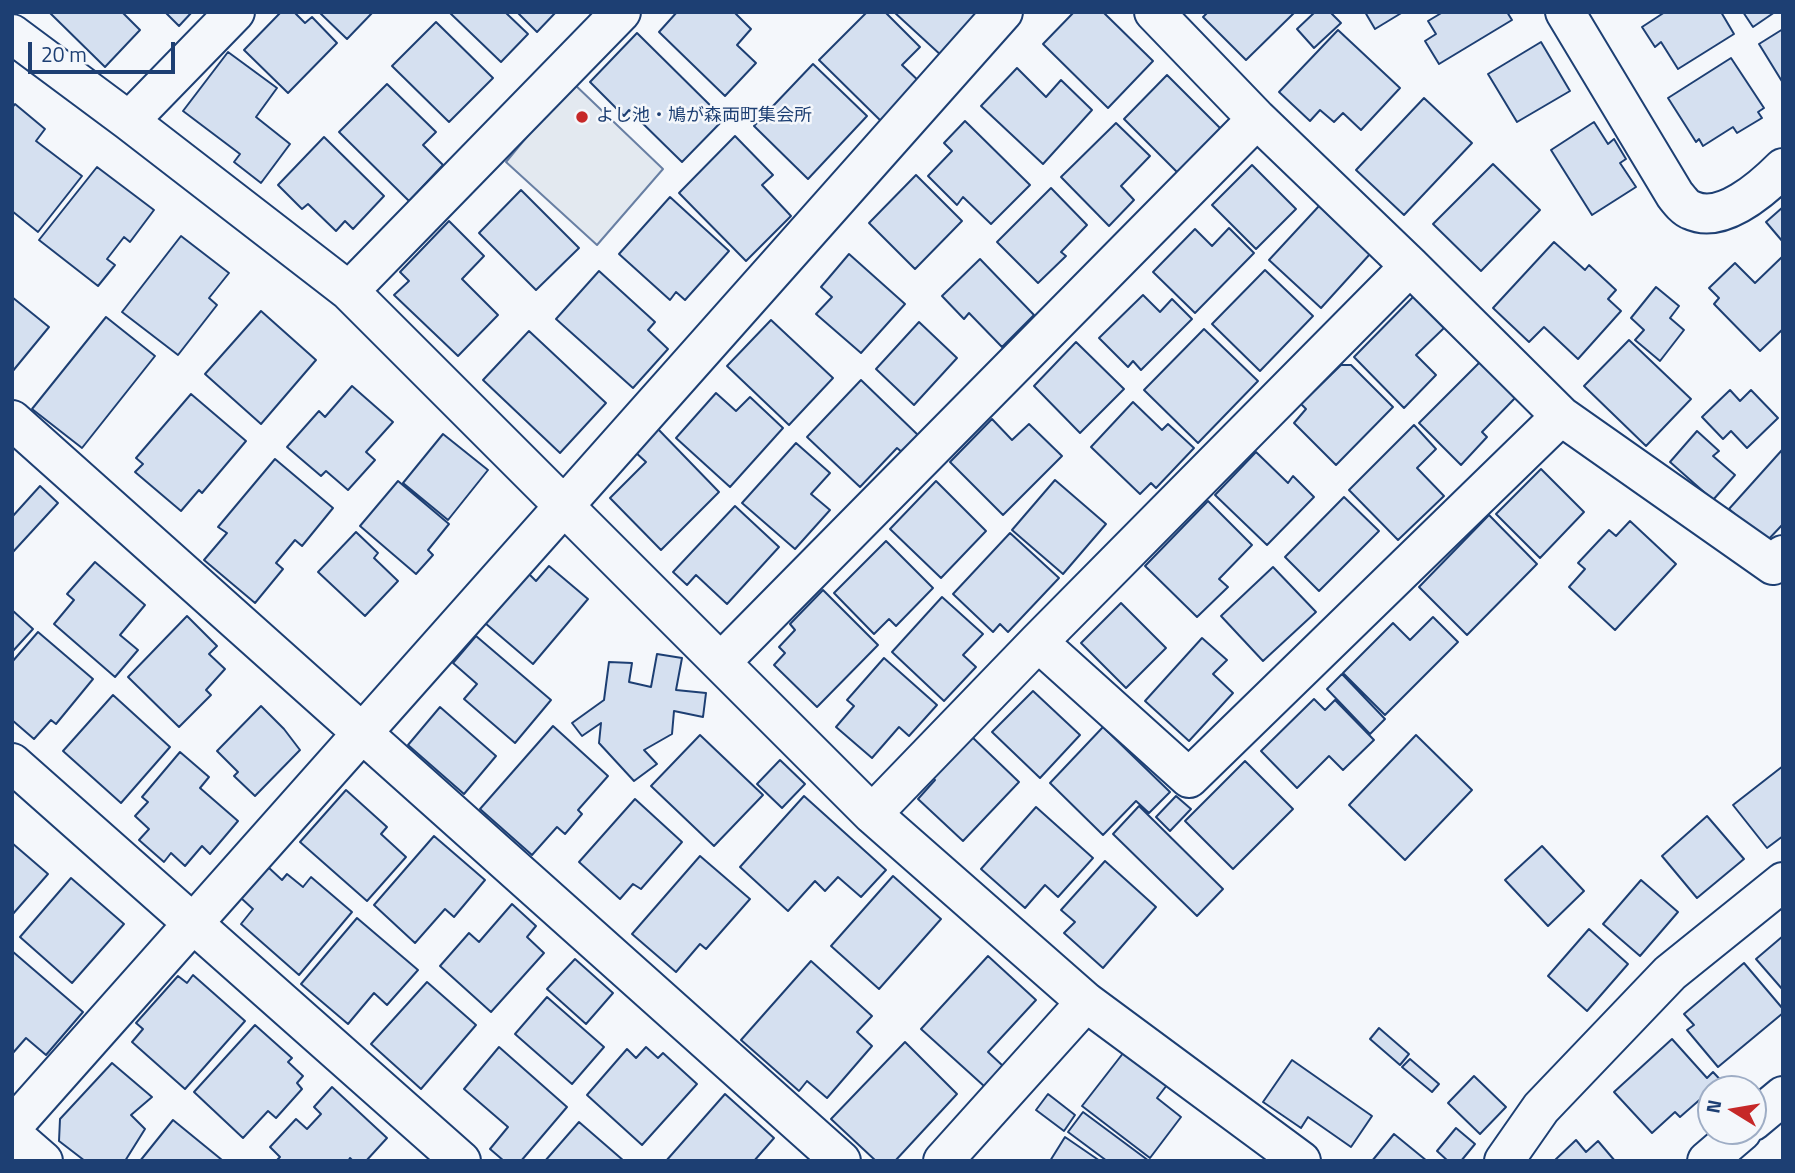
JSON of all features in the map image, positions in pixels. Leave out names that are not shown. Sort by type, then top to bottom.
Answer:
[{"type":"street","points":[[129,121],[235,12]]},
{"type":"street","points":[[349,291],[621,12]]},
{"type":"street","points":[[12,1127],[1003,12]]},
{"type":"street","points":[[1154,12],[1257,119],[1561,416],[1773,565],[1783,555]]},
{"type":"street","points":[[1565,12],[1675,195],[1690,210],[1708,214],[1732,207],[1763,188],[1783,168]]},
{"type":"street","points":[[13,37],[129,121],[349,291],[872,814],[1086,1002],[1301,1161]]},
{"type":"street","points":[[721,662],[1257,119]]},
{"type":"street","points":[[872,814],[1410,266]]},
{"type":"street","points":[[1038,642],[1189,778],[1561,416]]},
{"type":"street","points":[[12,420],[841,1161]]},
{"type":"street","points":[[12,763],[461,1161]]},
{"type":"street","points":[[1504,1161],[1541,1108],[1670,973],[1783,882]]},
{"type":"street","points":[[943,1161],[1086,1002]]},
{"type":"street","points":[[1767,1109],[1783,1096]]},
{"type":"street","points":[[12,1134],[43,1161]]},
{"type":"street","points":[[1707,1161],[1726,1145]]},
{"type":"shaded area","points":[[572,82],[663,169],[597,245],[506,162]]},
{"type":"building","points":[[49,12],[122,12],[140,30],[105,67]]},
{"type":"building","points":[[165,12],[192,12],[179,26]]},
{"type":"building","points":[[281,12],[294,12],[305,23],[312,17],[337,43],[288,93],[244,50]]},
{"type":"building","points":[[319,12],[373,12],[347,39]]},
{"type":"building","points":[[449,12],[505,12],[528,34],[501,62]]},
{"type":"building","points":[[517,12],[556,12],[537,32]]},
{"type":"building","points":[[677,12],[734,12],[751,29],[737,45],[756,63],[725,96],[659,32]]},
{"type":"building","points":[[867,12],[885,12],[920,47],[902,65],[924,86],[885,125],[819,60]]},
{"type":"building","points":[[894,12],[982,12],[943,57]]},
{"type":"building","points":[[1074,12],[1103,12],[1153,61],[1108,108],[1043,44]]},
{"type":"building","points":[[1208,12],[1295,12],[1246,60],[1203,17]]},
{"type":"building","points":[[1315,12],[1330,12],[1341,23],[1314,48],[1297,29]]},
{"type":"building","points":[[1365,12],[1403,12],[1375,29]]},
{"type":"building","points":[[1443,12],[1507,12],[1512,20],[1439,64],[1425,41],[1436,34],[1428,21]]},
{"type":"building","points":[[1665,12],[1721,12],[1734,34],[1678,69],[1661,42],[1655,47],[1642,27]]},
{"type":"building","points":[[1743,12],[1775,12],[1753,27]]},
{"type":"building","points":[[436,22],[493,78],[449,122],[392,66]]},
{"type":"building","points":[[1783,29],[1783,83],[1759,44]]},
{"type":"building","points":[[1338,30],[1400,88],[1361,130],[1343,113],[1334,122],[1320,110],[1310,121],[1279,92]]},
{"type":"building","points":[[637,33],[724,119],[682,162],[629,110],[624,116],[590,82]]},
{"type":"building","points":[[1541,42],[1570,91],[1517,122],[1488,74]]},
{"type":"building","points":[[228,52],[277,88],[256,117],[290,144],[261,183],[234,162],[240,154],[183,111]]},
{"type":"building","points":[[1731,58],[1764,108],[1758,112],[1762,118],[1737,133],[1733,127],[1703,146],[1699,139],[1696,142],[1668,98]]},
{"type":"building","points":[[813,64],[867,116],[808,179],[754,126]]},
{"type":"building","points":[[1017,68],[1046,97],[1061,80],[1092,110],[1043,164],[981,106]]},
{"type":"building","points":[[1167,75],[1222,130],[1179,174],[1124,119]]},
{"type":"building","points":[[387,84],[436,132],[423,145],[443,165],[409,201],[339,132]]},
{"type":"building","points":[[1424,98],[1472,143],[1404,215],[1356,170]]},
{"type":"building","points":[[15,104],[45,129],[36,141],[82,176],[38,232],[12,211],[12,108]]},
{"type":"building","points":[[965,121],[1030,185],[991,224],[963,197],[957,205],[928,176],[952,151],[944,143]]},
{"type":"building","points":[[1594,122],[1608,144],[1614,139],[1626,159],[1620,163],[1636,187],[1592,215],[1551,150]]},
{"type":"building","points":[[1116,123],[1150,156],[1121,186],[1134,200],[1109,226],[1061,177]]},
{"type":"building","points":[[735,136],[773,175],[762,185],[791,216],[746,261],[679,193]]},
{"type":"building","points":[[324,137],[384,196],[353,229],[345,221],[336,231],[308,204],[302,209],[278,185]]},
{"type":"building","points":[[1493,164],[1540,210],[1481,271],[1433,224]]},
{"type":"building","points":[[1252,165],[1296,209],[1256,249],[1212,205]]},
{"type":"building","points":[[97,167],[154,210],[130,242],[124,237],[107,259],[115,265],[98,286],[39,240]]},
{"type":"building","points":[[916,175],[962,221],[915,269],[869,223]]},
{"type":"building","points":[[1051,188],[1087,225],[1061,252],[1066,256],[1038,283],[997,242]]},
{"type":"building","points":[[521,190],[579,248],[536,290],[479,233]]},
{"type":"building","points":[[670,197],[729,251],[685,300],[676,292],[670,300],[619,254]]},
{"type":"building","points":[[1319,206],[1370,254],[1321,308],[1269,260]]},
{"type":"building","points":[[1783,207],[1783,242],[1766,222]]},
{"type":"building","points":[[449,221],[484,256],[462,279],[498,315],[458,356],[394,295],[409,281],[400,272]]},
{"type":"building","points":[[1229,228],[1254,253],[1195,313],[1153,272],[1195,229],[1212,246]]},
{"type":"building","points":[[181,236],[229,273],[209,298],[217,305],[178,355],[122,312]]},
{"type":"building","points":[[1554,242],[1585,270],[1589,265],[1616,290],[1608,299],[1621,311],[1578,359],[1544,327],[1529,342],[1493,308]]},
{"type":"building","points":[[849,254],[905,304],[861,353],[816,314],[832,297],[821,287]]},
{"type":"building","points":[[1783,256],[1783,329],[1760,351],[1714,304],[1719,298],[1709,288],[1735,263],[1755,283]]},
{"type":"building","points":[[980,259],[1034,315],[1002,347],[969,313],[964,319],[942,296]]},
{"type":"building","points":[[1265,270],[1313,316],[1260,371],[1212,324]]},
{"type":"building","points":[[599,271],[655,322],[648,330],[668,349],[633,388],[556,319]]},
{"type":"building","points":[[1656,287],[1679,306],[1670,318],[1684,330],[1660,361],[1635,340],[1644,330],[1631,318]]},
{"type":"building","points":[[1143,295],[1160,312],[1172,299],[1192,319],[1141,370],[1133,361],[1128,367],[1099,338]]},
{"type":"building","points":[[12,297],[49,327],[12,372]]},
{"type":"building","points":[[1413,297],[1444,328],[1416,355],[1436,375],[1404,408],[1354,357]]},
{"type":"building","points":[[261,311],[316,360],[261,424],[205,374]]},
{"type":"building","points":[[106,317],[155,356],[82,448],[32,409]]},
{"type":"building","points":[[771,320],[833,378],[789,425],[727,366]]},
{"type":"building","points":[[919,322],[957,358],[914,405],[876,369]]},
{"type":"building","points":[[1204,329],[1258,381],[1198,443],[1144,390]]},
{"type":"building","points":[[529,331],[606,403],[560,453],[483,380]]},
{"type":"building","points":[[1629,340],[1691,399],[1646,446],[1584,386]]},
{"type":"building","points":[[1076,342],[1124,389],[1080,433],[1034,386]]},
{"type":"building","points":[[1481,361],[1516,397],[1482,432],[1487,437],[1461,465],[1419,423]]},
{"type":"building","points":[[1341,365],[1351,365],[1393,407],[1336,465],[1294,423],[1306,409],[1301,404]]},
{"type":"building","points":[[861,380],[919,436],[903,453],[897,448],[860,487],[807,437]]},
{"type":"building","points":[[352,386],[393,422],[366,452],[375,460],[348,490],[326,471],[321,476],[287,447],[319,411],[325,417]]},
{"type":"building","points":[[1730,390],[1740,401],[1751,390],[1778,418],[1747,448],[1731,431],[1723,439],[1702,417]]},
{"type":"building","points":[[716,393],[736,411],[750,397],[783,428],[730,487],[676,438]]},
{"type":"building","points":[[191,394],[246,441],[202,493],[199,490],[181,511],[135,472],[143,464],[136,458]]},
{"type":"building","points":[[1133,402],[1162,430],[1168,424],[1194,448],[1156,488],[1151,483],[1140,494],[1091,447]]},
{"type":"building","points":[[992,419],[1012,440],[1029,424],[1062,456],[1003,515],[950,462]]},
{"type":"building","points":[[1414,425],[1436,449],[1417,468],[1444,496],[1398,540],[1349,490]]},
{"type":"building","points":[[657,428],[719,492],[661,550],[610,498],[646,462],[634,451]]},
{"type":"building","points":[[1697,431],[1719,451],[1713,456],[1735,475],[1713,500],[1670,462]]},
{"type":"building","points":[[443,434],[488,470],[448,520],[403,483]]},
{"type":"building","points":[[796,443],[830,473],[811,494],[830,510],[795,549],[742,503]]},
{"type":"building","points":[[1782,450],[1783,524],[1766,542],[1729,509]]},
{"type":"building","points":[[1256,452],[1288,483],[1293,476],[1314,497],[1267,545],[1215,495]]},
{"type":"building","points":[[275,459],[333,508],[302,546],[295,540],[276,563],[283,569],[255,603],[204,560],[227,533],[218,527]]},
{"type":"building","points":[[1541,469],[1584,512],[1540,558],[1496,514]]},
{"type":"building","points":[[1055,480],[1106,524],[1063,574],[1012,530]]},
{"type":"building","points":[[398,481],[449,524],[428,550],[433,555],[416,574],[360,526]]},
{"type":"building","points":[[936,481],[986,531],[941,578],[890,529]]},
{"type":"building","points":[[40,486],[58,503],[12,553],[12,517]]},
{"type":"building","points":[[1344,497],[1379,531],[1319,591],[1285,557]]},
{"type":"building","points":[[1208,501],[1252,545],[1219,579],[1228,587],[1197,617],[1145,566]]},
{"type":"building","points":[[735,506],[779,547],[727,604],[696,575],[687,585],[673,572]]},
{"type":"building","points":[[1489,515],[1537,564],[1467,635],[1419,587]]},
{"type":"building","points":[[1630,521],[1676,564],[1615,630],[1569,587],[1585,569],[1578,563],[1609,530],[1616,536]]},
{"type":"building","points":[[356,532],[378,553],[374,558],[398,581],[365,616],[318,572]]},
{"type":"building","points":[[1010,533],[1059,578],[1008,632],[1000,624],[993,632],[953,594]]},
{"type":"building","points":[[886,541],[933,588],[896,626],[889,619],[874,634],[834,593]]},
{"type":"building","points":[[95,562],[145,605],[120,635],[138,650],[115,677],[54,624],[74,600],[67,594]]},
{"type":"building","points":[[549,566],[588,599],[533,664],[485,623],[528,573],[536,581]]},
{"type":"building","points":[[1273,567],[1316,612],[1263,661],[1221,616]]},
{"type":"building","points":[[823,590],[878,645],[817,707],[774,665],[785,653],[779,647],[795,630],[790,624]]},
{"type":"building","points":[[942,597],[983,634],[963,655],[976,667],[944,701],[892,652]]},
{"type":"building","points":[[1121,603],[1166,648],[1126,688],[1081,643]]},
{"type":"building","points":[[12,610],[33,629],[12,652]]},
{"type":"building","points":[[187,616],[217,646],[209,654],[225,669],[206,690],[211,695],[179,727],[128,677]]},
{"type":"building","points":[[1433,617],[1458,642],[1385,715],[1343,673],[1393,623],[1410,640]]},
{"type":"building","points":[[38,632],[93,679],[56,724],[51,720],[34,739],[12,720],[12,662]]},
{"type":"building","points":[[476,636],[551,700],[515,743],[464,699],[477,684],[453,663]]},
{"type":"building","points":[[1202,638],[1227,660],[1213,674],[1233,693],[1189,741],[1145,701]]},
{"type":"building","points":[[657,654],[682,658],[676,690],[706,693],[703,717],[674,711],[672,734],[644,750],[657,764],[634,781],[599,743],[601,723],[582,736],[572,723],[604,700],[609,662],[632,663],[629,682],[651,687]]},
{"type":"building","points":[[884,658],[937,705],[909,736],[899,727],[872,758],[836,727],[854,706],[847,700]]},
{"type":"building","points":[[1342,674],[1385,719],[1370,734],[1327,689]]},
{"type":"building","points":[[1033,691],[1080,735],[1040,778],[992,732]]},
{"type":"building","points":[[113,695],[170,747],[121,803],[63,751]]},
{"type":"building","points":[[1314,699],[1325,710],[1335,700],[1374,740],[1343,770],[1329,756],[1297,788],[1261,751]]},
{"type":"building","points":[[261,706],[300,750],[255,796],[234,776],[238,772],[217,751]]},
{"type":"building","points":[[440,707],[496,756],[464,794],[408,745]]},
{"type":"building","points":[[553,726],[608,776],[578,810],[582,814],[565,834],[557,827],[532,855],[480,809]]},
{"type":"building","points":[[1103,727],[1170,792],[1149,813],[1136,801],[1103,835],[1050,783]]},
{"type":"building","points":[[700,735],[763,795],[714,846],[651,786]]},
{"type":"building","points":[[1416,735],[1472,790],[1405,860],[1349,805]]},
{"type":"building","points":[[971,736],[1019,782],[963,841],[918,799],[935,780],[932,777]]},
{"type":"building","points":[[180,752],[209,777],[200,788],[238,821],[210,854],[202,846],[185,866],[171,853],[164,862],[139,840],[149,829],[135,816],[148,802],[142,797]]},
{"type":"building","points":[[780,760],[805,784],[782,808],[757,784]]},
{"type":"building","points":[[1245,761],[1293,809],[1233,869],[1185,821]]},
{"type":"building","points":[[1783,766],[1783,836],[1767,848],[1733,805]]},
{"type":"building","points":[[346,790],[387,827],[381,834],[406,857],[367,901],[300,842]]},
{"type":"building","points":[[804,796],[886,870],[861,897],[838,877],[825,891],[815,881],[788,911],[740,867]]},
{"type":"building","points":[[1176,796],[1191,809],[1170,831],[1156,817]]},
{"type":"building","points":[[635,799],[682,842],[641,889],[633,884],[620,899],[579,862]]},
{"type":"building","points":[[1139,806],[1223,889],[1197,916],[1113,834]]},
{"type":"building","points":[[1036,807],[1093,858],[1058,897],[1045,885],[1025,908],[981,869]]},
{"type":"building","points":[[1707,816],[1744,859],[1697,898],[1662,856]]},
{"type":"building","points":[[434,836],[485,880],[454,917],[445,909],[415,943],[374,905]]},
{"type":"building","points":[[12,843],[48,874],[12,915]]},
{"type":"building","points":[[1542,846],[1584,891],[1548,926],[1505,880]]},
{"type":"building","points":[[700,856],[750,899],[706,949],[700,944],[676,972],[632,934]]},
{"type":"building","points":[[1105,861],[1156,907],[1103,968],[1064,933],[1075,922],[1061,910]]},
{"type":"building","points":[[268,867],[282,880],[287,874],[303,887],[311,877],[352,912],[299,975],[241,924],[253,909],[241,898]]},
{"type":"building","points":[[893,876],[941,919],[879,989],[831,946]]},
{"type":"building","points":[[71,878],[124,924],[72,983],[20,937]]},
{"type":"building","points":[[1641,880],[1678,912],[1640,956],[1603,924]]},
{"type":"building","points":[[512,904],[536,926],[527,937],[544,953],[491,1012],[440,966],[469,933],[479,942]]},
{"type":"building","points":[[357,918],[418,970],[387,1005],[374,993],[348,1024],[301,984]]},
{"type":"building","points":[[1589,929],[1628,964],[1587,1011],[1548,976]]},
{"type":"building","points":[[1783,936],[1783,990],[1756,959]]},
{"type":"building","points":[[12,951],[83,1012],[46,1055],[26,1038],[12,1054]]},
{"type":"building","points":[[988,956],[1036,1000],[988,1052],[1003,1066],[984,1086],[921,1029]]},
{"type":"building","points":[[575,959],[613,993],[586,1024],[547,989]]},
{"type":"building","points":[[811,961],[872,1016],[857,1032],[872,1046],[827,1098],[807,1081],[799,1091],[741,1040]]},
{"type":"building","points":[[1744,963],[1783,1009],[1783,1013],[1718,1067],[1687,1030],[1694,1025],[1684,1014]]},
{"type":"building","points":[[193,975],[245,1021],[185,1089],[132,1042],[143,1029],[136,1023],[178,976],[187,983]]},
{"type":"building","points":[[427,982],[476,1025],[421,1089],[371,1044]]},
{"type":"building","points":[[547,997],[604,1047],[572,1084],[515,1034]]},
{"type":"building","points":[[255,1025],[292,1058],[288,1062],[303,1076],[297,1083],[302,1089],[276,1118],[268,1111],[243,1138],[194,1092]]},
{"type":"building","points":[[1379,1028],[1409,1054],[1400,1065],[1370,1039]]},
{"type":"building","points":[[1672,1039],[1704,1075],[1697,1075],[1697,1102],[1680,1117],[1675,1112],[1652,1133],[1614,1092]]},
{"type":"building","points":[[905,1042],[957,1094],[895,1161],[876,1161],[831,1119]]},
{"type":"building","points":[[499,1047],[567,1107],[521,1161],[504,1161],[490,1149],[508,1127],[464,1089]]},
{"type":"building","points":[[646,1047],[658,1058],[663,1053],[697,1084],[642,1145],[587,1095],[627,1049],[636,1058]]},
{"type":"building","points":[[1124,1052],[1167,1085],[1157,1098],[1181,1117],[1150,1158],[1082,1106]]},
{"type":"building","points":[[1410,1059],[1439,1084],[1432,1092],[1402,1067]]},
{"type":"building","points":[[1292,1060],[1372,1116],[1351,1147],[1308,1117],[1301,1128],[1263,1102]]},
{"type":"building","points":[[112,1063],[152,1097],[131,1115],[145,1129],[125,1161],[85,1161],[59,1141],[60,1119]]},
{"type":"building","points":[[1474,1076],[1506,1107],[1480,1134],[1448,1103]]},
{"type":"building","points":[[332,1087],[387,1138],[366,1161],[353,1161],[350,1158],[348,1161],[276,1161],[280,1157],[270,1147],[296,1119],[307,1129],[321,1114],[314,1107]]},
{"type":"building","points":[[725,1094],[774,1138],[754,1161],[666,1161]]},
{"type":"building","points":[[1048,1094],[1075,1115],[1064,1131],[1036,1110]]},
{"type":"building","points":[[1083,1112],[1149,1161],[1107,1161],[1068,1132]]},
{"type":"building","points":[[173,1120],[222,1160],[140,1161]]},
{"type":"building","points":[[579,1122],[624,1161],[545,1161]]},
{"type":"building","points":[[1456,1128],[1475,1144],[1461,1161],[1448,1161],[1437,1151]]},
{"type":"building","points":[[1394,1134],[1427,1161],[1372,1161]]},
{"type":"building","points":[[1065,1137],[1100,1161],[1050,1161]]},
{"type":"building","points":[[1576,1140],[1586,1152],[1598,1141],[1615,1161],[1554,1161]]},
{"type":"place","name":"よし池・鳩が森両町集会所","points":[[582,117]]}]
